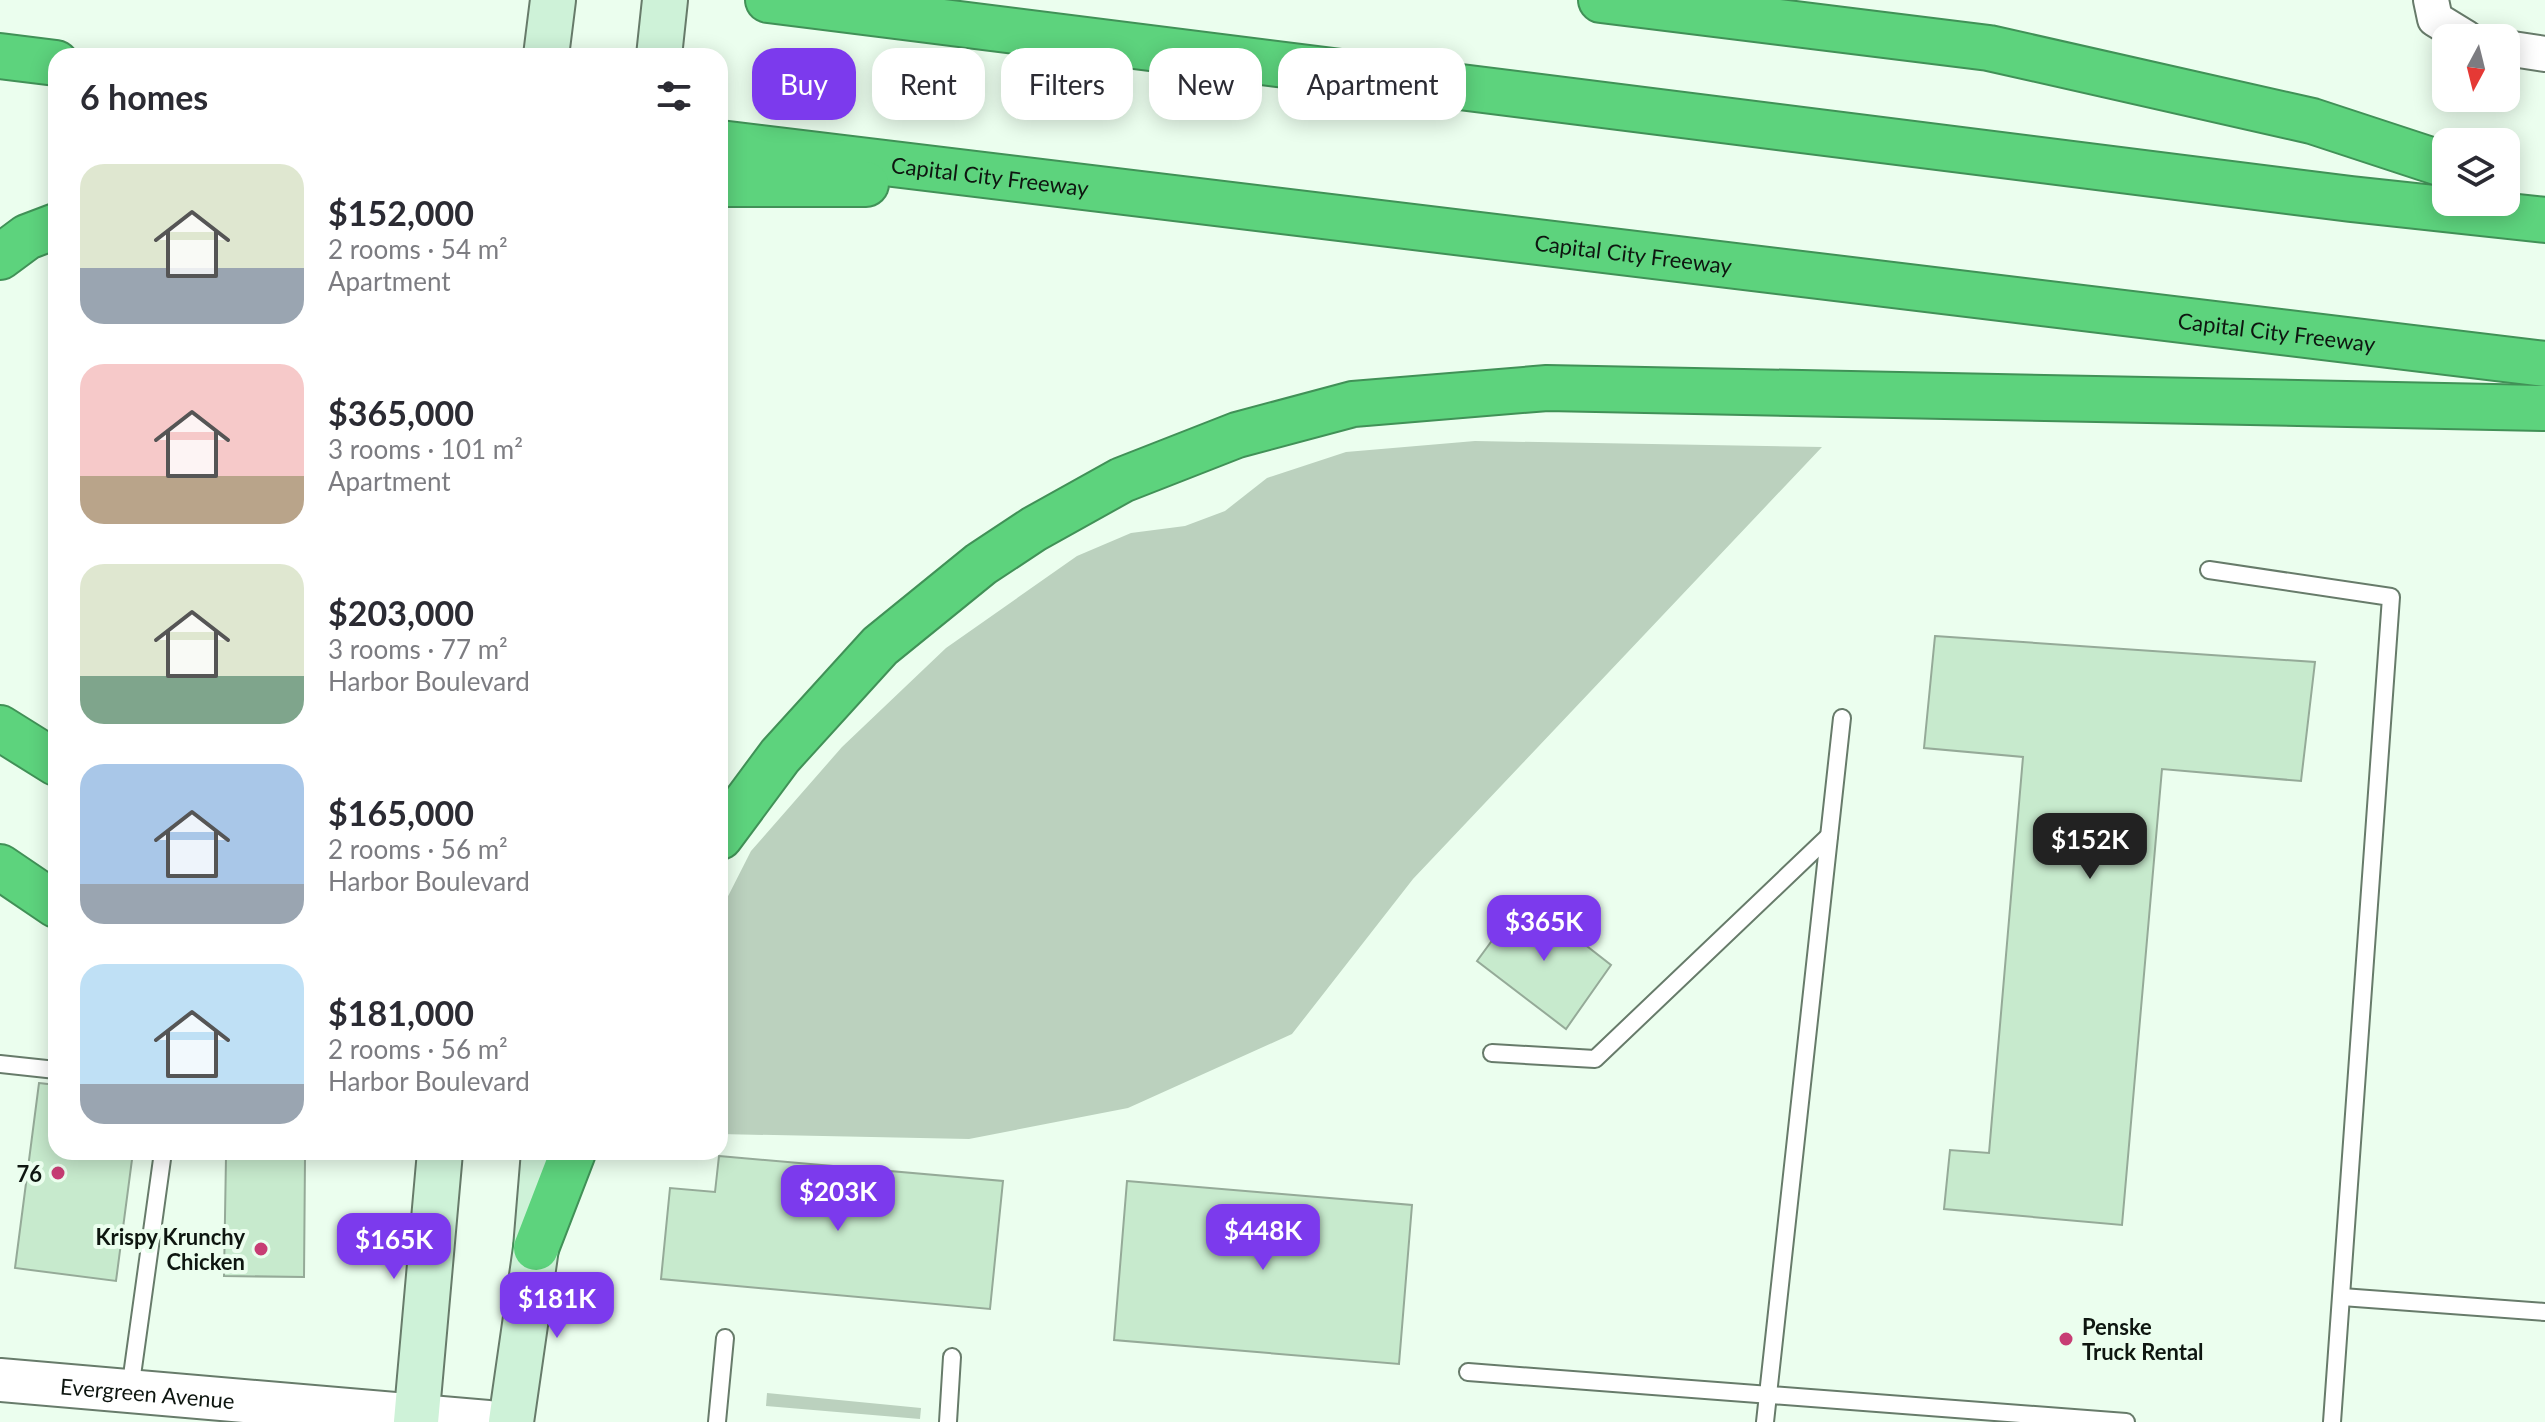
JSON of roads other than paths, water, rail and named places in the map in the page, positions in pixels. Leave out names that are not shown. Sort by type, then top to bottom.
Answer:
[{"type":"highway","points":[[768,0],[2303,193],[2545,220]]},
{"type":"highway","points":[[1601,0],[1989,48],[2312,121],[2432,160]]},
{"type":"highway","points":[[0,56],[48,62]]},
{"type":"highway","name":"Capital City Freeway","points":[[728,144],[2545,364]]},
{"type":"highway","points":[[728,184],[1062,184]]},
{"type":"highway","points":[[2520,190],[2545,198]]},
{"type":"highway","points":[[0,257],[27,237],[48,229]]},
{"type":"highway","points":[[728,826],[780,756],[880,646],[981,564],[1034,529],[1122,480],[1237,435],[1353,404],[1547,388],[2545,408]]},
{"type":"highway","points":[[0,728],[48,758]]},
{"type":"highway","points":[[0,867],[48,900]]},
{"type":"highway","points":[[536,1248],[570,1160]]},
{"type":"main road","points":[[547,48],[553,0]]},
{"type":"main road","points":[[660,48],[665,0]]},
{"type":"main road","points":[[416,1419],[439,1160]]},
{"type":"main road","points":[[511,1422],[536,1248],[543,1160]]},
{"type":"street","points":[[2433,10],[2450,24]]},
{"type":"street","points":[[2520,50],[2545,54]]},
{"type":"street","name":"Evergreen Avenue","points":[[0,1380],[416,1419],[488,1422]]},
{"type":"lane","points":[[2209,570],[2391,597],[2332,1422]]},
{"type":"lane","points":[[1765,1422],[1842,718]]},
{"type":"lane","points":[[1492,1053],[1595,1059],[1829,836]]},
{"type":"lane","points":[[0,1064],[48,1069]]},
{"type":"lane","points":[[130,1392],[162,1160]]},
{"type":"lane","points":[[2342,1297],[2545,1312]]},
{"type":"lane","points":[[717,1422],[725,1338]]},
{"type":"lane","points":[[948,1422],[952,1357]]},
{"type":"lane","points":[[1468,1372],[2126,1422]]},
{"type":"place","name":"76","points":[[58,1173]]},
{"type":"place","name":"Krispy Krunchy Chicken","points":[[261,1249]]},
{"type":"place","name":"Penske Truck Rental","points":[[2066,1339]]}]
